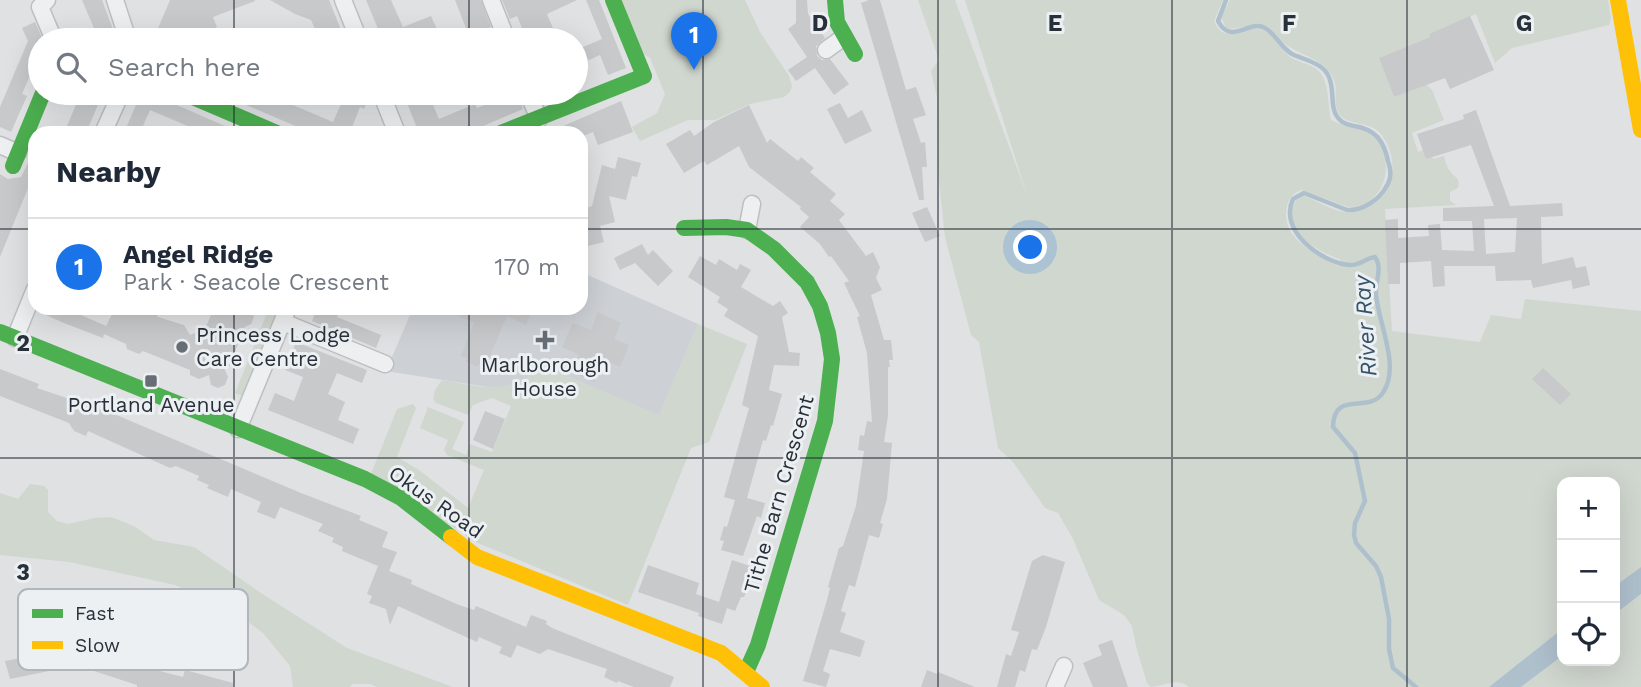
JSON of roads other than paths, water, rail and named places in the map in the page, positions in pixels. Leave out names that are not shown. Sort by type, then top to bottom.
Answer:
[{"type":"street","points":[[47,0],[40,7],[49,28]]},
{"type":"street","points":[[115,0],[124,28]]},
{"type":"street","points":[[343,0],[354,28]]},
{"type":"street","points":[[491,0],[502,28]]},
{"type":"street","points":[[588,99],[645,76],[613,0]]},
{"type":"street","points":[[835,0],[837,22],[855,54]]},
{"type":"street","points":[[1618,0],[1641,130]]},
{"type":"street","points":[[826,50],[844,37]]},
{"type":"street","points":[[29,126],[38,105]]},
{"type":"street","points":[[106,126],[116,105]]},
{"type":"street","points":[[211,105],[260,126]]},
{"type":"street","points":[[386,105],[394,126]]},
{"type":"street","points":[[533,105],[538,119]]},
{"type":"street","points":[[520,126],[573,105]]},
{"type":"street","points":[[0,145],[15,159],[28,128]]},
{"type":"street","points":[[684,228],[726,227],[747,230],[752,204]]},
{"type":"street","name":"Tithe Barn Crescent","points":[[746,672],[758,645],[825,421],[832,359],[820,306],[807,282],[774,249],[747,230]]},
{"type":"street","points":[[7,335],[28,300]]},
{"type":"street","points":[[238,429],[285,315],[385,364]]},
{"type":"street","name":"Okus Road","points":[[7,335],[384,487],[463,548],[493,565],[722,653],[762,687]]},
{"type":"street","points":[[1058,686],[1063,666]]},
{"type":"water","points":[[1641,567],[1641,594],[1620,610],[1620,603],[1620,582]]},
{"type":"water","points":[[1557,633],[1557,660],[1521,687],[1489,687]]},
{"type":"waterway","name":"River Ray","points":[[1226,0],[1218,21],[1223,28],[1234,32],[1259,26],[1265,28],[1288,51],[1321,67],[1332,86],[1336,115],[1345,123],[1373,133],[1386,154],[1389,180],[1383,192],[1370,204],[1347,210],[1304,193],[1293,199],[1290,211],[1291,222],[1297,233],[1305,243],[1326,258],[1349,265],[1375,257],[1377,261],[1379,270],[1376,294],[1389,356],[1388,380],[1378,398],[1339,408],[1333,427],[1355,453],[1365,501],[1355,523],[1354,535],[1356,543],[1376,566],[1381,577],[1389,619],[1389,649],[1393,668],[1416,687]]},
{"type":"place","name":"Angel Ridge","points":[[694,70]]},
{"type":"place","name":"Marlborough House","points":[[545,340]]},
{"type":"place","name":"Princess Lodge Care Centre","points":[[182,347]]},
{"type":"place","name":"Portland Avenue","points":[[151,381]]}]
